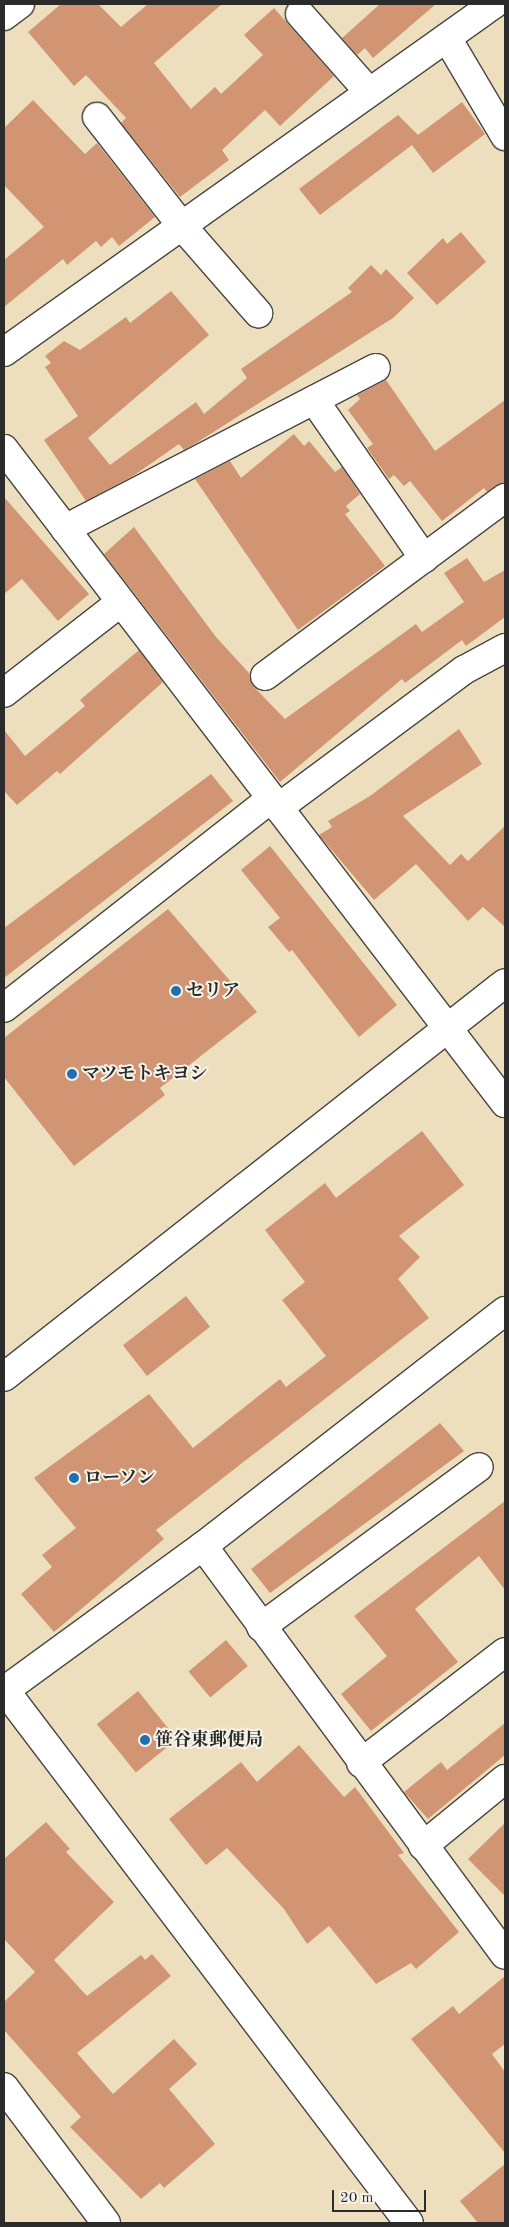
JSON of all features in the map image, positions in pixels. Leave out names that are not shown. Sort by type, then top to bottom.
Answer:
[{"type":"street","points":[[4,352],[494,4]]},
{"type":"street","points":[[300,14],[369,92]]},
{"type":"street","points":[[447,38],[505,136]]},
{"type":"street","points":[[97,117],[182,226],[258,313]]},
{"type":"street","points":[[65,529],[376,368]]},
{"type":"street","points":[[314,400],[424,558]]},
{"type":"street","points":[[4,449],[505,1103]]},
{"type":"street","points":[[265,676],[505,498]]},
{"type":"street","points":[[4,693],[121,602]]},
{"type":"street","points":[[4,1008],[275,804],[464,670],[505,648]]},
{"type":"street","points":[[4,1376],[505,983]]},
{"type":"street","points":[[409,2223],[4,1690],[202,1546],[505,1311]]},
{"type":"street","points":[[261,1627],[479,1467]]},
{"type":"street","points":[[202,1546],[361,1764],[505,1955]]},
{"type":"street","points":[[361,1764],[505,1652]]},
{"type":"street","points":[[423,1846],[505,1779]]},
{"type":"street","points":[[4,2087],[106,2223]]},
{"type":"building","points":[[61,4],[98,4],[121,27],[148,4],[222,4],[154,63],[191,109],[215,87],[221,94],[263,55],[244,35],[274,8],[334,76],[280,126],[265,110],[222,150],[229,160],[180,197],[121,123],[126,118],[86,75],[74,86],[28,32]]},
{"type":"building","points":[[380,4],[436,4],[373,58],[365,48],[357,55],[342,38]]},
{"type":"building","points":[[33,100],[85,154],[97,143],[155,217],[119,246],[112,237],[101,247],[96,241],[67,265],[63,259],[4,307],[4,260],[44,227],[4,185],[4,128]]},
{"type":"building","points":[[462,102],[485,134],[433,173],[412,145],[320,215],[299,189],[398,115],[418,135]]},
{"type":"building","points":[[461,232],[486,262],[437,305],[407,273],[443,238],[447,244]]},
{"type":"building","points":[[371,265],[381,275],[386,269],[414,298],[393,318],[184,450],[179,444],[133,476],[86,501],[44,440],[78,416],[45,367],[51,363],[45,356],[64,341],[80,350],[126,317],[130,323],[171,291],[209,335],[88,438],[110,465],[196,402],[204,414],[247,378],[241,369],[352,292],[348,288]]},
{"type":"building","points":[[386,380],[435,451],[505,400],[505,483],[487,492],[484,488],[442,521],[410,481],[404,486],[394,475],[389,479],[367,448],[373,444],[348,410],[360,399],[357,395]]},
{"type":"building","points":[[294,434],[304,446],[309,441],[335,472],[342,467],[360,494],[346,506],[350,511],[345,514],[385,566],[298,630],[195,479],[230,461],[241,478]]},
{"type":"building","points":[[4,497],[89,594],[58,621],[22,579],[4,594]]},
{"type":"building","points":[[134,527],[216,637],[250,674],[253,686],[285,719],[416,624],[422,632],[464,602],[444,573],[467,558],[484,582],[505,570],[505,617],[466,646],[462,640],[405,683],[402,679],[280,782],[104,554]]},
{"type":"building","points":[[139,650],[163,682],[60,774],[57,771],[17,805],[4,791],[4,730],[25,756],[85,706],[80,700]]},
{"type":"building","points":[[459,729],[482,764],[403,816],[450,865],[461,854],[468,861],[505,826],[505,927],[483,907],[468,921],[416,864],[374,900],[319,835],[332,827],[328,821],[370,796]]},
{"type":"building","points":[[211,774],[233,801],[4,978],[4,928]]},
{"type":"building","points":[[270,846],[397,1005],[359,1037],[292,950],[289,952],[268,927],[280,918],[241,870]]},
{"type":"building","points":[[168,909],[257,1012],[160,1088],[165,1095],[74,1166],[4,1077],[4,1038]]},
{"type":"building","points":[[422,1131],[464,1185],[399,1236],[420,1257],[398,1279],[429,1318],[156,1530],[164,1539],[54,1632],[21,1594],[52,1567],[42,1555],[76,1528],[34,1478],[149,1394],[193,1448],[280,1379],[286,1387],[326,1356],[282,1300],[305,1282],[265,1230],[325,1183],[336,1198]]},
{"type":"building","points":[[186,1296],[210,1327],[147,1376],[123,1345]]},
{"type":"building","points":[[440,1423],[464,1451],[270,1593],[251,1569]]},
{"type":"building","points":[[505,1501],[505,1590],[479,1556],[415,1609],[458,1662],[371,1731],[341,1694],[387,1656],[354,1616]]},
{"type":"building","points":[[226,1640],[248,1666],[210,1698],[188,1671]]},
{"type":"building","points":[[138,1691],[177,1739],[136,1773],[97,1724]]},
{"type":"building","points":[[505,1723],[505,1755],[428,1819],[404,1792],[441,1762],[447,1770]]},
{"type":"building","points":[[299,1745],[344,1797],[355,1787],[404,1853],[398,1855],[459,1932],[416,1969],[411,1963],[376,1984],[329,1926],[307,1944],[284,1909],[227,1848],[206,1865],[169,1819],[241,1762],[257,1782]]},
{"type":"building","points":[[46,1822],[70,1849],[66,1852],[114,1902],[54,1960],[87,1996],[141,1955],[145,1960],[152,1954],[171,1976],[77,2053],[113,2094],[174,2039],[197,2064],[169,2089],[215,2144],[164,2188],[160,2183],[141,2199],[70,2127],[81,2117],[4,2030],[4,2002],[35,1972],[4,1939],[4,1859]]},
{"type":"building","points":[[505,1823],[505,1896],[468,1859]]},
{"type":"building","points":[[505,1976],[505,2044],[492,2054],[505,2072],[505,2153],[411,2039],[453,2006],[459,2014]]},
{"type":"building","points":[[505,2164],[505,2223],[478,2223],[460,2201]]},
{"type":"place","name":"セリア","points":[[176,991]]},
{"type":"place","name":"マツモトキヨシ","points":[[72,1074]]},
{"type":"place","name":"ローソン","points":[[74,1478]]},
{"type":"place","name":"笹谷東郵便局","points":[[145,1740]]}]
